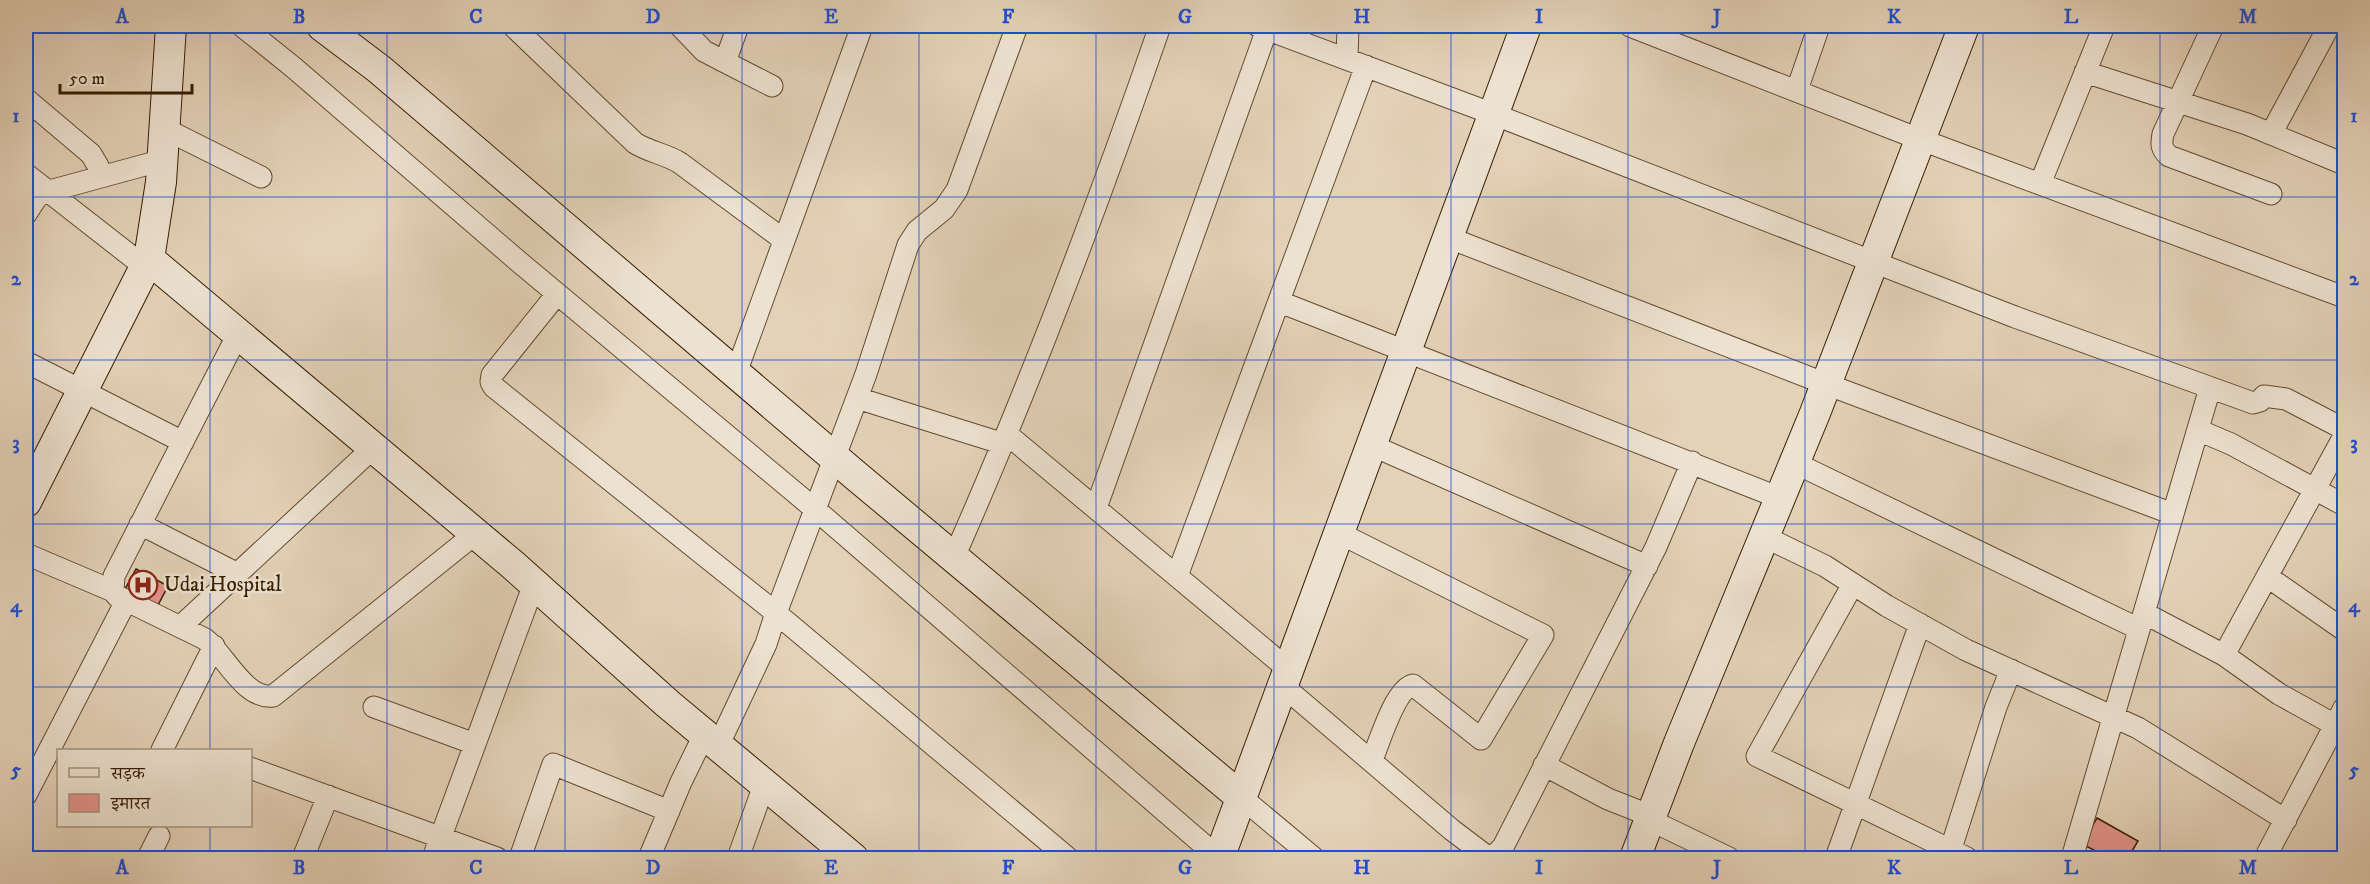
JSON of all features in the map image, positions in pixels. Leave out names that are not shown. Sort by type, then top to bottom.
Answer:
[{"type":"street","points":[[26,502],[147,263],[156,224],[163,160],[171,26]]},
{"type":"street","points":[[242,26],[557,294],[816,510],[1219,858],[1526,26]]},
{"type":"street","points":[[322,26],[379,69],[835,458],[1314,858]]},
{"type":"street","points":[[513,26],[634,143],[642,148],[666,154],[680,163],[784,240]]},
{"type":"street","points":[[680,26],[704,51],[772,86]]},
{"type":"street","points":[[725,62],[738,26]]},
{"type":"street","points":[[736,373],[862,26]]},
{"type":"street","points":[[649,858],[669,811],[766,644],[857,398],[908,245],[917,231],[944,209],[957,190],[1017,26]]},
{"type":"street","points":[[954,557],[1006,439],[1071,276],[1160,26]]},
{"type":"street","points":[[1177,576],[1280,302],[1356,62],[1348,26]]},
{"type":"street","points":[[1630,26],[1664,32],[1797,90],[1919,139],[2344,297]]},
{"type":"street","points":[[1797,90],[1819,26]]},
{"type":"street","points":[[1635,858],[1795,463],[1964,26]]},
{"type":"street","points":[[2040,184],[2104,26]]},
{"type":"street","points":[[2213,26],[2163,134],[2161,144],[2163,151],[2169,156],[2271,194]]},
{"type":"street","points":[[2271,134],[2329,26]]},
{"type":"street","points":[[1096,508],[1263,27],[2015,317],[2253,403],[2260,401],[2264,396],[2286,399],[2344,429]]},
{"type":"street","points":[[2085,72],[2271,134],[2344,164]]},
{"type":"street","points":[[26,99],[91,154],[101,177]]},
{"type":"street","points":[[165,129],[261,177]]},
{"type":"street","points":[[26,214],[37,197],[46,192],[163,160]]},
{"type":"street","points":[[26,174],[46,192],[147,263],[238,334],[534,584],[843,855]]},
{"type":"street","points":[[1447,237],[1826,384],[2173,514]]},
{"type":"street","points":[[557,294],[492,375],[491,382],[494,387],[776,613],[1068,858]]},
{"type":"street","points":[[1280,302],[1780,498]]},
{"type":"street","points":[[26,795],[119,596],[114,576],[238,334]]},
{"type":"street","points":[[26,362],[183,442]]},
{"type":"street","points":[[2072,858],[2210,388]]},
{"type":"street","points":[[857,398],[1006,439],[1096,508],[1177,576],[1372,760],[1452,830],[1497,857],[1647,566],[1692,462]]},
{"type":"street","points":[[2198,430],[2344,505]]},
{"type":"street","points":[[2224,655],[2344,436]]},
{"type":"street","points":[[1371,445],[1647,566]]},
{"type":"street","points":[[181,626],[373,448]]},
{"type":"street","points":[[1795,463],[2141,621],[2224,655],[2279,694],[2341,721],[2265,858]]},
{"type":"street","points":[[140,524],[238,574]]},
{"type":"street","points":[[1339,533],[1543,635],[1481,739],[1413,685],[1407,686],[1398,696],[1372,760]]},
{"type":"street","points":[[26,554],[181,626],[214,646],[249,690],[264,697],[273,696],[475,534]]},
{"type":"street","points":[[1765,537],[1825,566],[1966,650],[2138,728],[2286,820]]},
{"type":"street","points":[[2268,577],[2344,630]]},
{"type":"street","points":[[433,858],[534,584]]},
{"type":"street","points":[[1853,584],[1757,756],[1955,856],[1996,707],[2011,670]]},
{"type":"street","points":[[1836,858],[1920,624]]},
{"type":"street","points":[[162,749],[214,646]]},
{"type":"street","points":[[374,707],[475,744]]},
{"type":"street","points":[[520,858],[553,764],[669,811]]},
{"type":"street","points":[[1544,765],[1729,858]]},
{"type":"street","points":[[252,769],[498,858]]},
{"type":"street","points":[[738,858],[764,785]]},
{"type":"street","points":[[303,858],[328,796]]},
{"type":"street","points":[[148,858],[159,836]]},
{"type":"building","points":[[136,569],[168,586],[157,607],[125,589]]},
{"type":"building","points":[[2097,818],[2138,841],[2128,858],[2109,858],[2082,844]]},
{"type":"place","name":"Udai Hospital","points":[[143,585]]}]
